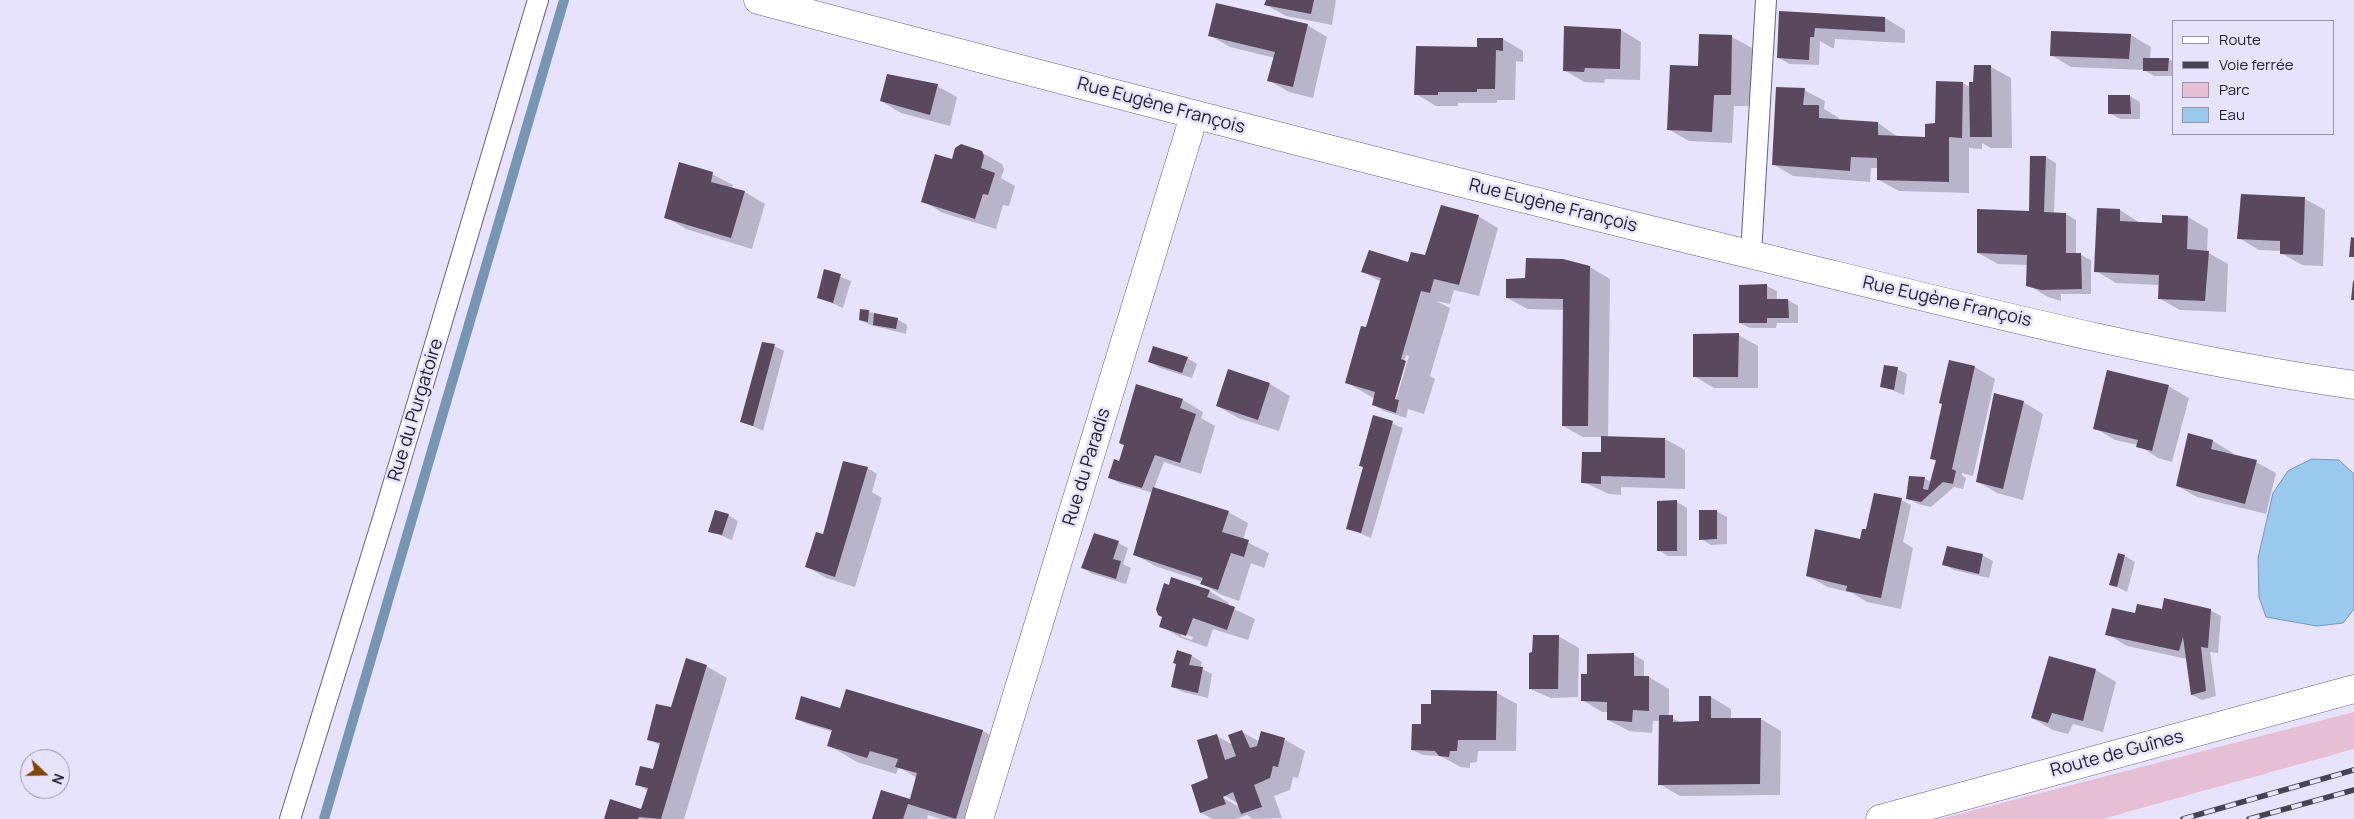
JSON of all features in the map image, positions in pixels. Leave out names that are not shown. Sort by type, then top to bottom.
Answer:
[{"type":"street","name":"Rue Eugène François","points":[[758,0],[1194,116],[1751,254],[2161,352],[2354,385]]},
{"type":"street","name":"Rue du Paradis","points":[[980,819],[1194,116]]},
{"type":"street","name":"Route de Guînes","points":[[1880,819],[2354,689]]},
{"type":"lane","name":"Rue du Purgatoire","points":[[290,819],[391,494],[538,0]]},
{"type":"lane","points":[[1751,254],[1766,0]]},
{"type":"green space","points":[[2354,712],[2354,749],[2102,819],[1940,819]]},
{"type":"water","points":[[2312,459],[2339,460],[2354,474],[2354,609],[2343,623],[2317,626],[2266,617],[2259,597],[2258,558],[2273,493],[2288,471]]},
{"type":"building","points":[[1266,0],[1314,0],[1311,14],[1264,5]]},
{"type":"building","points":[[1216,3],[1308,24],[1293,87],[1267,81],[1275,52],[1208,36]]},
{"type":"building","points":[[1779,11],[1885,17],[1885,32],[1815,28],[1814,37],[1810,37],[1809,60],[1777,58]]},
{"type":"building","points":[[1564,26],[1621,29],[1620,69],[1585,68],[1584,72],[1563,71]]},
{"type":"building","points":[[2051,31],[2131,34],[2129,59],[2050,56]]},
{"type":"building","points":[[1699,34],[1732,35],[1731,95],[1714,95],[1712,132],[1667,130],[1670,65],[1698,66]]},
{"type":"building","points":[[1477,38],[1503,38],[1503,51],[1496,50],[1495,89],[1477,89],[1477,92],[1438,92],[1438,95],[1414,95],[1416,46],[1477,47]]},
{"type":"building","points":[[2143,58],[2169,58],[2168,71],[2143,71]]},
{"type":"building","points":[[1974,65],[1991,65],[1992,137],[1970,137],[1969,82],[1973,82]]},
{"type":"building","points":[[887,74],[938,84],[930,115],[880,101]]},
{"type":"building","points":[[1936,81],[1963,82],[1962,138],[1949,137],[1949,182],[1877,180],[1877,158],[1851,157],[1850,171],[1772,165],[1776,87],[1805,88],[1803,105],[1819,105],[1819,118],[1878,122],[1878,135],[1925,137],[1925,124],[1935,123]]},
{"type":"building","points":[[2108,95],[2130,95],[2131,114],[2108,114]]},
{"type":"building","points":[[961,144],[982,151],[984,156],[981,168],[995,173],[988,195],[983,194],[975,219],[921,202],[935,154],[952,159],[955,148]]},
{"type":"building","points":[[2030,156],[2046,156],[2044,212],[2066,213],[2066,253],[2081,253],[2082,289],[2041,290],[2026,286],[2027,255],[1977,253],[1977,209],[2029,211]]},
{"type":"building","points":[[679,162],[713,172],[711,182],[745,191],[731,238],[664,218]]},
{"type":"building","points":[[2241,194],[2305,197],[2303,255],[2280,254],[2280,241],[2237,239]]},
{"type":"building","points":[[1441,205],[1479,215],[1459,285],[1434,279],[1430,293],[1421,291],[1401,359],[1406,361],[1395,399],[1399,400],[1396,413],[1372,405],[1375,392],[1345,383],[1361,326],[1366,327],[1381,278],[1361,272],[1369,250],[1408,262],[1411,252],[1425,255]]},
{"type":"building","points":[[2097,208],[2120,209],[2120,221],[2162,223],[2162,215],[2188,216],[2187,249],[2209,251],[2205,301],[2158,299],[2159,275],[2094,272]]},
{"type":"building","points":[[2351,237],[2354,238],[2354,257],[2349,257]]},
{"type":"building","points":[[1526,258],[1563,259],[1590,266],[1588,426],[1562,426],[1563,299],[1506,298],[1506,279],[1525,278]]},
{"type":"building","points":[[824,269],[841,274],[833,303],[817,298]]},
{"type":"building","points":[[2353,281],[2354,300],[2351,300]]},
{"type":"building","points":[[1767,284],[1767,299],[1788,299],[1789,318],[1767,318],[1767,323],[1739,323],[1739,285]]},
{"type":"building","points":[[860,309],[869,310],[868,322],[859,320]]},
{"type":"building","points":[[874,313],[898,318],[896,329],[873,325]]},
{"type":"building","points":[[1739,333],[1738,377],[1693,377],[1693,334]]},
{"type":"building","points":[[762,342],[775,344],[753,426],[740,422]]},
{"type":"building","points":[[1153,346],[1188,357],[1182,373],[1148,362]]},
{"type":"building","points":[[1949,360],[1975,366],[1952,469],[1956,471],[1953,484],[1943,482],[1921,502],[1906,499],[1909,476],[1925,477],[1923,489],[1928,490],[1936,460],[1930,459],[1942,404],[1939,403]]},
{"type":"building","points":[[1884,365],[1898,367],[1894,390],[1880,387]]},
{"type":"building","points":[[1228,369],[1270,383],[1258,420],[1216,406]]},
{"type":"building","points":[[2107,370],[2169,385],[2152,451],[2136,447],[2138,440],[2093,429]]},
{"type":"building","points":[[1136,384],[1183,399],[1180,408],[1196,414],[1180,463],[1155,455],[1142,488],[1108,478],[1114,459],[1119,461],[1124,445],[1119,443]]},
{"type":"building","points":[[1994,393],[2024,401],[2003,489],[1976,482]]},
{"type":"building","points":[[1373,415],[1393,421],[1361,533],[1346,529],[1363,467],[1359,466]]},
{"type":"building","points":[[2188,433],[2213,440],[2211,449],[2257,460],[2245,504],[2176,486]]},
{"type":"building","points":[[1601,436],[1665,438],[1665,478],[1601,476],[1601,484],[1581,483],[1582,452],[1601,452]]},
{"type":"building","points":[[843,461],[868,467],[835,577],[805,567],[816,532],[823,534]]},
{"type":"building","points":[[1153,487],[1229,511],[1222,532],[1249,540],[1244,557],[1231,553],[1218,590],[1200,584],[1203,578],[1133,555]]},
{"type":"building","points":[[1874,493],[1902,498],[1881,598],[1846,591],[1847,586],[1806,576],[1815,529],[1860,539],[1862,529],[1866,529]]},
{"type":"building","points":[[1677,500],[1677,551],[1657,551],[1657,501]]},
{"type":"building","points":[[715,510],[729,514],[722,535],[708,532]]},
{"type":"building","points":[[1699,510],[1717,510],[1717,539],[1699,540]]},
{"type":"building","points":[[1094,533],[1119,541],[1113,559],[1121,561],[1116,579],[1081,568]]},
{"type":"building","points":[[1947,546],[1983,554],[1979,574],[1942,565]]},
{"type":"building","points":[[2118,553],[2125,555],[2117,587],[2109,585]]},
{"type":"building","points":[[1171,577],[1210,590],[1207,597],[1235,607],[1227,630],[1193,618],[1186,636],[1159,627],[1162,617],[1158,615],[1156,609],[1164,583],[1169,585]]},
{"type":"building","points":[[2164,598],[2211,609],[2208,648],[2201,647],[2206,691],[2191,695],[2183,637],[2179,651],[2105,635],[2112,608],[2135,613],[2137,604],[2162,609]]},
{"type":"building","points":[[1533,635],[1559,635],[1558,689],[1529,689],[1529,653],[1532,652]]},
{"type":"building","points":[[1177,650],[1192,655],[1189,665],[1203,667],[1198,693],[1171,687],[1176,664],[1173,663]]},
{"type":"building","points":[[1634,653],[1634,676],[1649,676],[1649,711],[1633,710],[1632,722],[1607,720],[1607,702],[1581,701],[1581,674],[1587,674],[1587,654]]},
{"type":"building","points":[[2049,656],[2096,669],[2083,721],[2052,713],[2048,723],[2031,718]]},
{"type":"building","points":[[686,658],[707,665],[661,819],[639,817],[638,819],[604,819],[610,799],[641,809],[648,788],[635,785],[640,766],[653,769],[660,743],[647,740],[656,704],[671,707]]},
{"type":"building","points":[[846,689],[983,730],[956,819],[908,804],[903,819],[872,819],[881,790],[910,799],[917,773],[895,767],[898,759],[870,751],[867,758],[827,746],[832,730],[795,719],[801,696],[840,708]]},
{"type":"building","points":[[1431,690],[1497,691],[1496,740],[1458,740],[1457,751],[1450,751],[1449,757],[1439,756],[1435,751],[1411,750],[1412,724],[1421,724],[1421,704],[1431,704]]},
{"type":"building","points":[[1699,696],[1711,696],[1711,718],[1761,718],[1760,784],[1658,785],[1659,715],[1673,715],[1673,722],[1699,721]]},
{"type":"building","points":[[1242,730],[1250,748],[1257,746],[1261,731],[1285,738],[1278,767],[1273,766],[1270,778],[1254,785],[1262,807],[1241,814],[1233,792],[1223,797],[1226,804],[1200,813],[1191,785],[1208,778],[1197,740],[1217,734],[1225,760],[1236,756],[1228,735]]},
{"type":"waterway","points":[[324,819],[564,0]]},
{"type":"railway","points":[[2183,819],[2354,770]]},
{"type":"railway","points":[[2249,819],[2354,790]]}]
